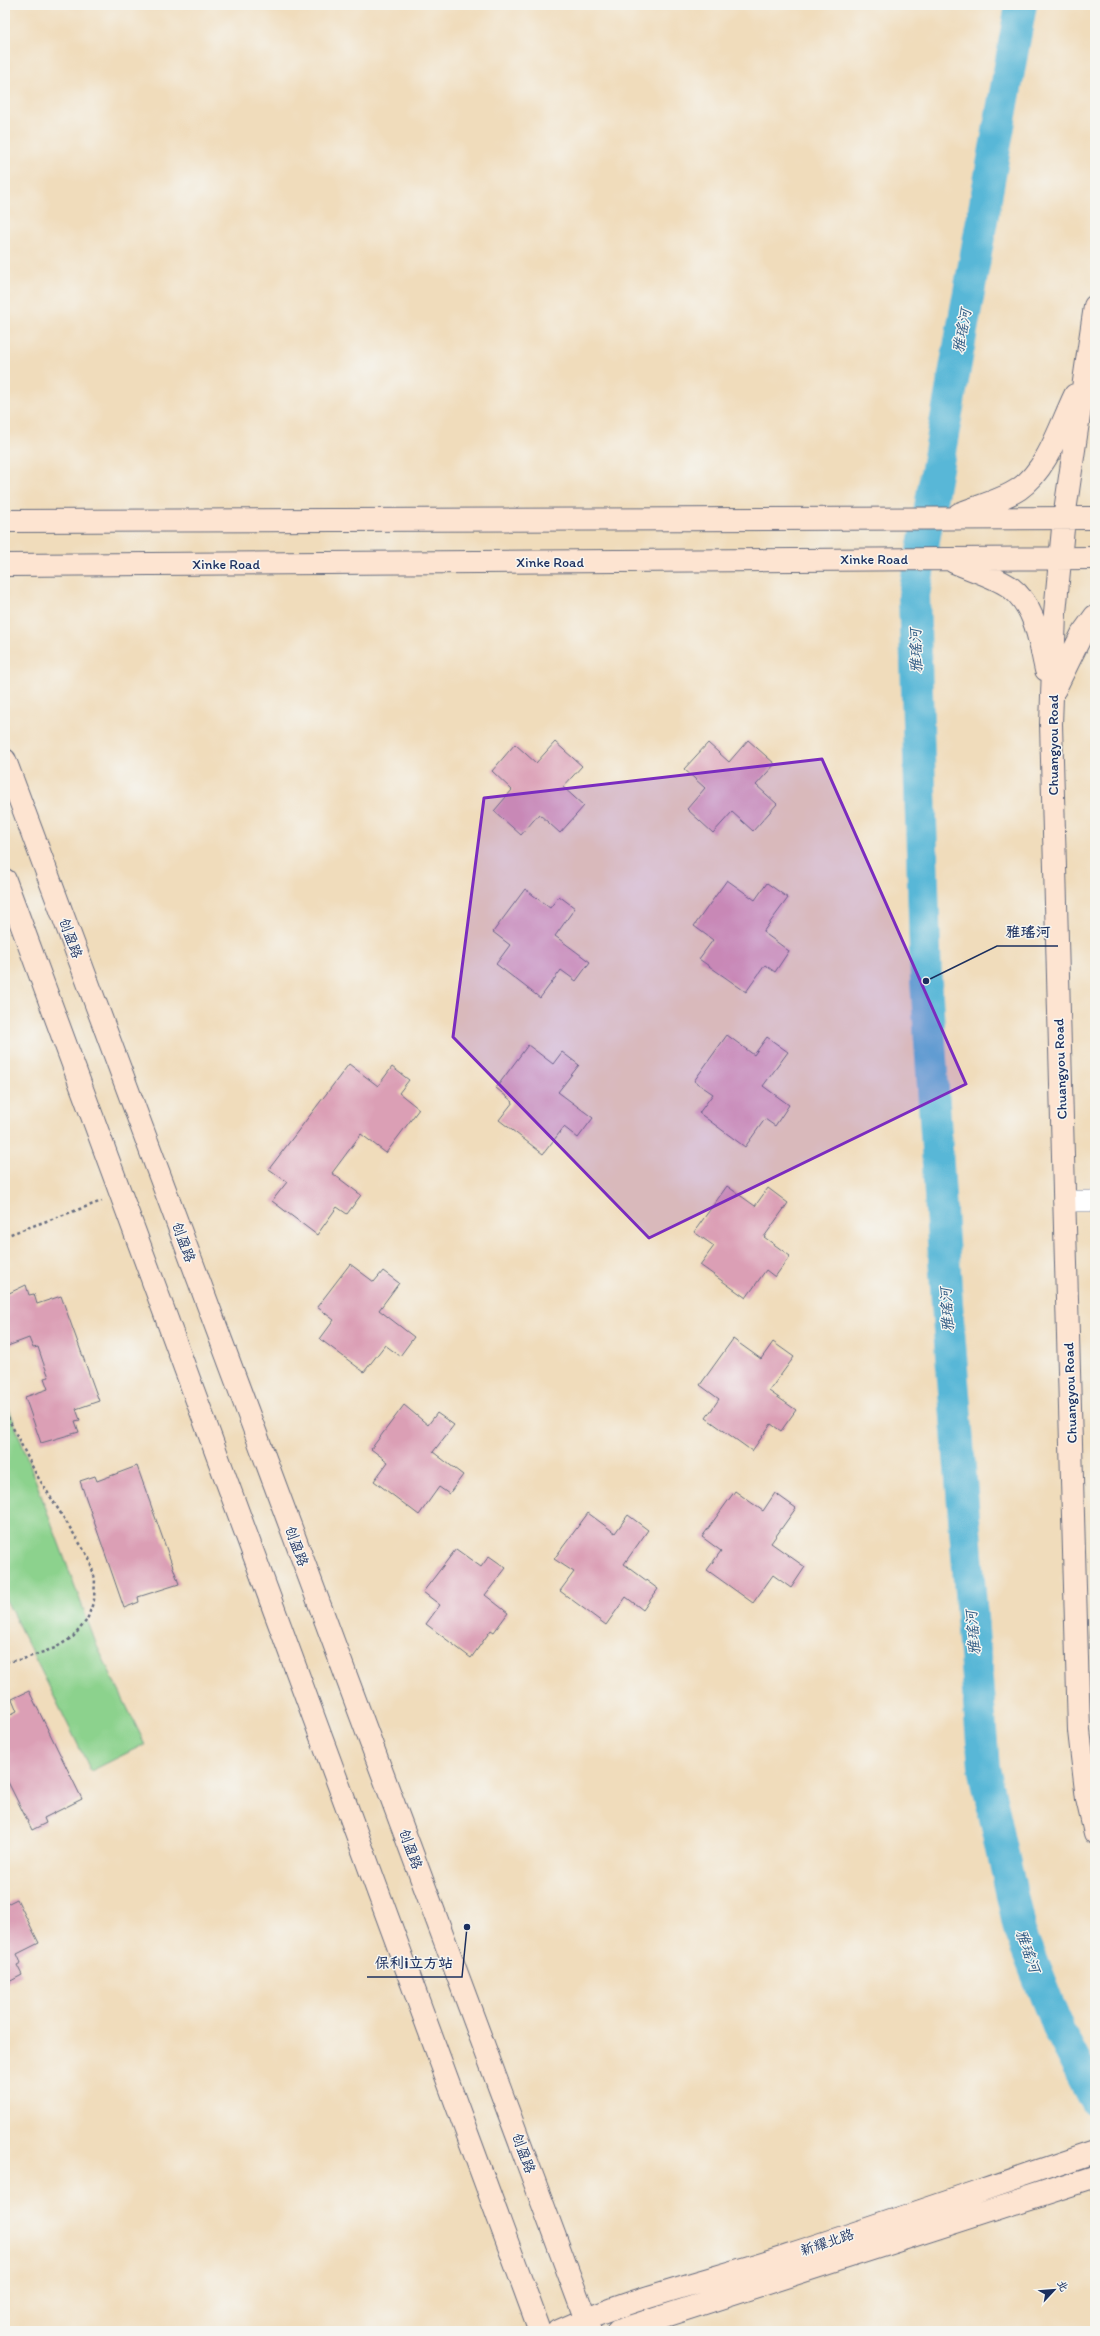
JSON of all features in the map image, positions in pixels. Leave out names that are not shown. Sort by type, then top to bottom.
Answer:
[{"type":"street","name":"Chuangyou Road","points":[[1095,306],[1064,518],[1060,558],[1052,696],[1052,779],[1080,1731],[1087,1799],[1095,1833]]},
{"type":"street","points":[[1085,374],[1095,412]]},
{"type":"street","points":[[946,518],[1006,496],[1030,479],[1045,458],[1085,374]]},
{"type":"street","points":[[5,521],[1095,518]]},
{"type":"street","name":"Xinke Road","points":[[5,565],[1095,558]]},
{"type":"street","points":[[947,559],[1009,587],[1026,603],[1035,624],[1052,696]]},
{"type":"street","points":[[1052,696],[1082,634],[1095,616]]},
{"type":"street","name":"创盈路","points":[[5,760],[588,2325]]},
{"type":"street","points":[[5,880],[540,2331]]},
{"type":"street","points":[[1064,1201],[1095,1202]]},
{"type":"street","name":"新耀北路","points":[[559,2331],[588,2325],[674,2289],[788,2255],[1095,2152]]},
{"type":"street","name":"新耀北路","points":[[618,2331],[1095,2177]]},
{"type":"path","points":[[5,1236],[121,1194]]},
{"type":"path","points":[[5,1412],[36,1474],[89,1558],[95,1579],[94,1600],[87,1620],[73,1637],[55,1648],[23,1659],[5,1662]]},
{"type":"highlighted area","points":[[822,759],[966,1084],[649,1238],[453,1037],[484,798]]},
{"type":"green space","points":[[5,1398],[97,1646],[145,1744],[91,1771],[5,1598]]},
{"type":"building","points":[[748,740],[775,764],[756,785],[777,804],[753,831],[732,812],[713,833],[687,809],[705,788],[684,769],[708,743],[729,762]]},
{"type":"building","points":[[555,742],[582,766],[563,787],[584,806],[560,833],[539,814],[521,835],[494,811],[512,790],[492,771],[515,744],[536,763]]},
{"type":"building","points":[[727,880],[755,900],[767,883],[788,898],[763,932],[789,951],[775,972],[765,965],[746,992],[699,959],[713,940],[694,926]]},
{"type":"building","points":[[525,889],[550,908],[559,896],[575,908],[555,936],[590,962],[576,981],[561,970],[540,998],[496,964],[510,945],[493,932]]},
{"type":"building","points":[[727,1035],[754,1055],[767,1037],[788,1052],[763,1086],[789,1105],[775,1126],[765,1119],[745,1147],[699,1113],[713,1094],[694,1081]]},
{"type":"building","points":[[528,1045],[553,1064],[562,1052],[579,1065],[558,1092],[593,1118],[578,1138],[564,1127],[543,1154],[499,1120],[513,1102],[496,1088]]},
{"type":"building","points":[[349,1064],[378,1086],[392,1067],[409,1080],[399,1093],[419,1109],[386,1153],[361,1134],[332,1173],[361,1195],[347,1214],[337,1207],[317,1235],[272,1201],[287,1182],[269,1169]]},
{"type":"building","points":[[727,1186],[755,1206],[768,1188],[788,1203],[764,1237],[790,1256],[775,1277],[766,1270],[746,1298],[700,1265],[714,1246],[694,1232]]},
{"type":"building","points":[[350,1264],[374,1282],[383,1271],[399,1283],[379,1310],[414,1337],[400,1356],[385,1345],[364,1372],[320,1339],[334,1320],[317,1307]]},
{"type":"building","points":[[26,1285],[29,1295],[34,1294],[37,1304],[61,1296],[99,1401],[76,1409],[80,1420],[75,1421],[79,1432],[41,1443],[25,1397],[48,1389],[44,1378],[49,1377],[38,1347],[33,1348],[29,1338],[5,1347],[5,1295]]},
{"type":"building","points":[[733,1339],[761,1359],[773,1342],[794,1357],[769,1391],[796,1410],[781,1431],[771,1424],[752,1451],[706,1418],[719,1399],[700,1385]]},
{"type":"building","points":[[404,1405],[428,1425],[437,1413],[454,1425],[433,1452],[463,1475],[449,1494],[439,1487],[419,1515],[374,1481],[388,1462],[371,1449]]},
{"type":"building","points":[[137,1466],[179,1584],[138,1597],[139,1602],[124,1608],[80,1481],[95,1476],[97,1481]]},
{"type":"building","points":[[735,1491],[763,1511],[775,1493],[796,1508],[771,1543],[805,1567],[791,1588],[773,1575],[753,1603],[707,1570],[721,1551],[702,1537]]},
{"type":"building","points":[[588,1513],[615,1533],[628,1515],[648,1530],[624,1564],[658,1589],[643,1610],[626,1597],[606,1625],[560,1591],[574,1572],[554,1559]]},
{"type":"building","points":[[456,1549],[481,1567],[489,1556],[506,1568],[485,1595],[508,1613],[494,1632],[491,1630],[471,1658],[426,1624],[440,1605],[423,1592]]},
{"type":"building","points":[[29,1691],[82,1799],[44,1818],[46,1823],[32,1830],[5,1776],[5,1717],[17,1711],[12,1699]]},
{"type":"building","points":[[17,1899],[39,1943],[17,1954],[21,1963],[17,1965],[22,1975],[5,1984],[5,1905]]},
{"type":"waterway","name":"雅瑶河","points":[[1021,5],[914,595],[926,981],[948,1318],[984,1767],[1020,1932],[1059,2031],[1095,2100]]},
{"type":"place","name":"雅瑶河","points":[[926,981]]},
{"type":"place","name":"保利i立方站","points":[[467,1927]]}]
